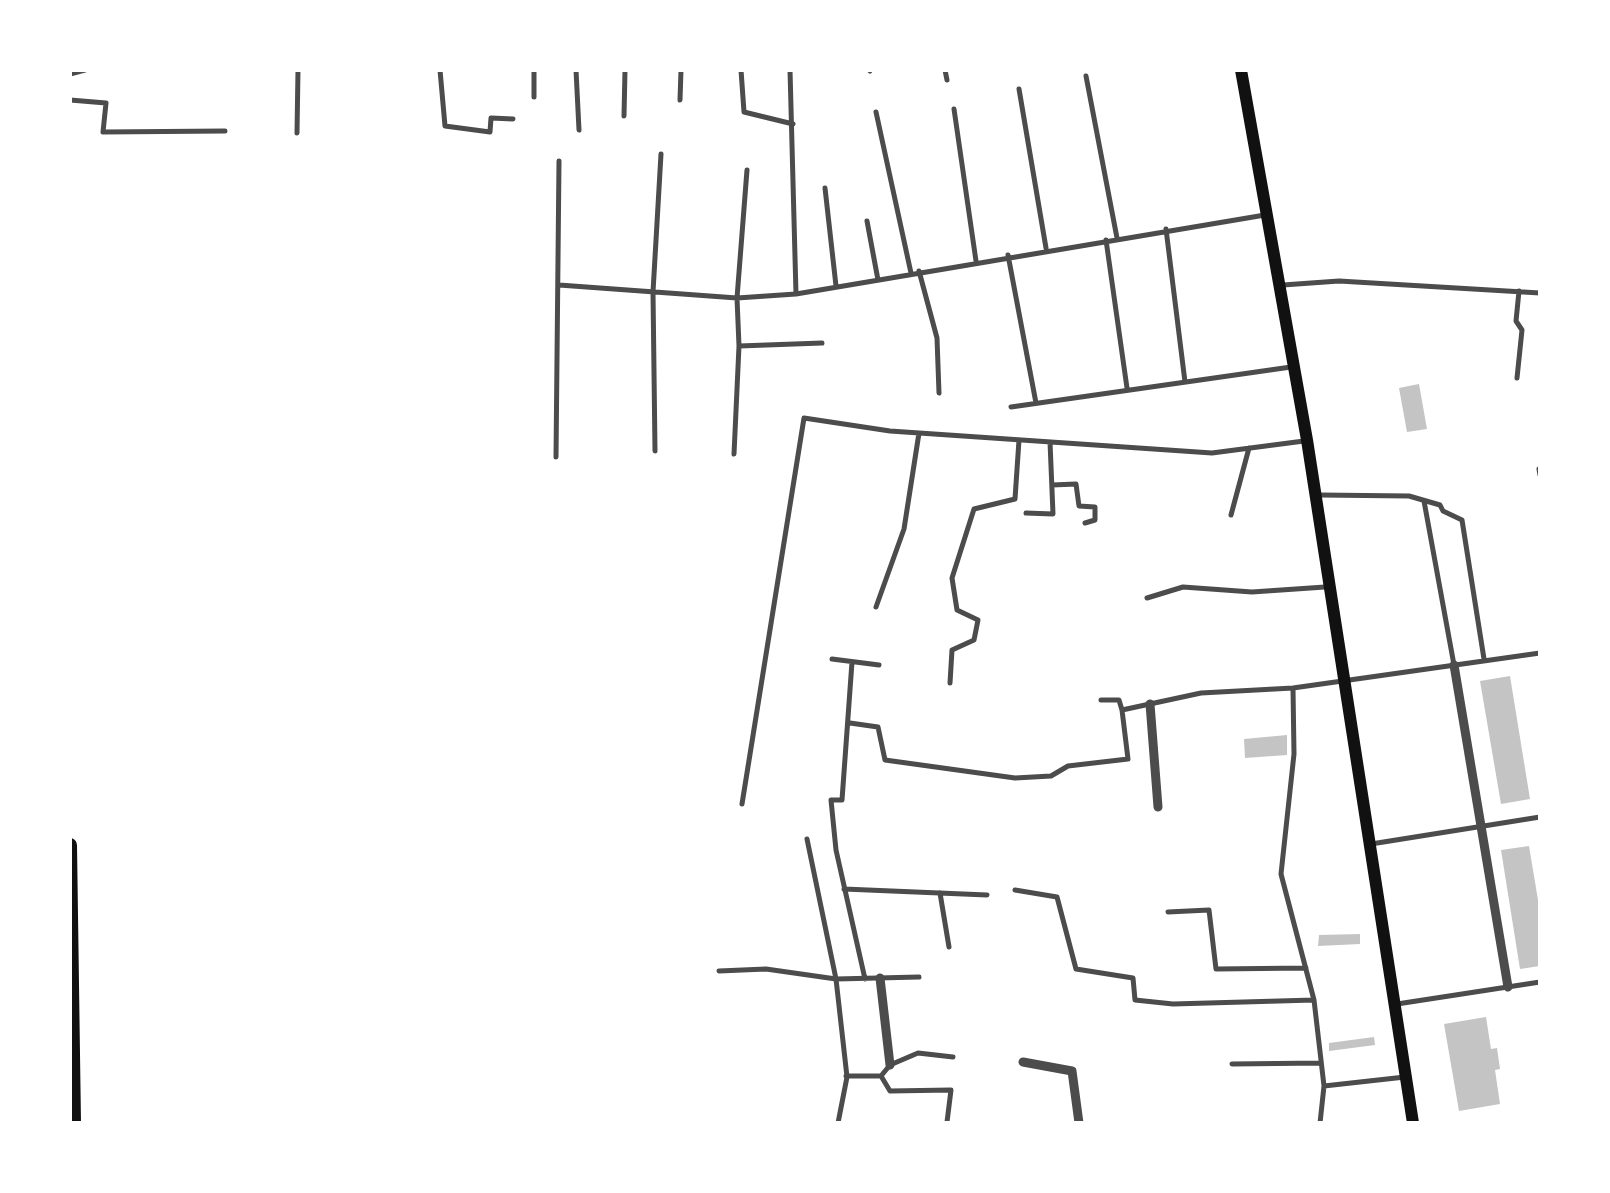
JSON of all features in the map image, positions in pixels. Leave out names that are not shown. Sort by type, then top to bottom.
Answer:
[{"type":"main road","points":[[1241,70],[1307,440],[1414,1123]]},
{"type":"main road","points":[[70,845],[74,1123]]},
{"type":"street","points":[[1454,665],[1508,987]]},
{"type":"street","points":[[1150,704],[1158,806]]},
{"type":"street","points":[[880,978],[890,1065]]},
{"type":"street","points":[[1022,1062],[1072,1071],[1079,1123]]},
{"type":"lane","points":[[70,74],[86,70]]},
{"type":"lane","points":[[297,133],[298,70]]},
{"type":"lane","points":[[440,70],[445,126],[490,132],[491,118],[512,119]]},
{"type":"lane","points":[[534,70],[534,97]]},
{"type":"lane","points":[[576,70],[579,130]]},
{"type":"lane","points":[[624,116],[626,70]]},
{"type":"lane","points":[[680,100],[681,70]]},
{"type":"lane","points":[[742,70],[744,112],[793,124]]},
{"type":"lane","points":[[790,70],[796,294]]},
{"type":"lane","points":[[945,70],[946,80]]},
{"type":"lane","points":[[1086,76],[1117,238]]},
{"type":"lane","points":[[1019,89],[1046,248]]},
{"type":"lane","points":[[70,100],[106,104],[103,132],[225,131]]},
{"type":"lane","points":[[954,109],[976,261]]},
{"type":"lane","points":[[876,112],[911,273]]},
{"type":"lane","points":[[655,451],[653,292],[661,154]]},
{"type":"lane","points":[[556,457],[559,161]]},
{"type":"lane","points":[[734,454],[739,346],[736,298],[747,170]]},
{"type":"lane","points":[[826,188],[836,286]]},
{"type":"lane","points":[[559,285],[736,298],[796,294],[1046,248],[1268,215]]},
{"type":"lane","points":[[867,221],[878,280]]},
{"type":"lane","points":[[1166,229],[1184,382]]},
{"type":"lane","points":[[1106,240],[1127,388]]},
{"type":"lane","points":[[1008,255],[1036,403]]},
{"type":"lane","points":[[919,272],[937,338],[939,394]]},
{"type":"lane","points":[[1280,285],[1340,281],[1540,293]]},
{"type":"lane","points":[[1518,378],[1519,291]]},
{"type":"lane","points":[[739,346],[822,344]]},
{"type":"lane","points":[[1012,407],[1294,366]]},
{"type":"lane","points":[[742,804],[804,418],[919,433],[1212,453],[1307,440]]},
{"type":"lane","points":[[876,607],[904,530],[919,433]]},
{"type":"lane","points":[[950,683],[952,650],[974,640],[978,620],[957,610],[952,578],[974,510],[1015,499],[1018,440]]},
{"type":"lane","points":[[1026,513],[1053,514],[1050,442]]},
{"type":"lane","points":[[1232,515],[1249,448]]},
{"type":"lane","points":[[1052,486],[1076,484],[1079,506],[1095,507],[1096,520],[1085,523]]},
{"type":"lane","points":[[1316,495],[1423,499],[1462,520],[1484,660]]},
{"type":"lane","points":[[1423,499],[1454,665]]},
{"type":"lane","points":[[1147,598],[1183,587],[1252,592],[1328,586]]},
{"type":"lane","points":[[1122,710],[1201,694],[1293,688],[1540,653]]},
{"type":"lane","points":[[832,659],[879,664]]},
{"type":"lane","points":[[852,662],[842,800],[831,800],[844,889],[865,978]]},
{"type":"lane","points":[[1293,688],[1294,754],[1281,874],[1314,1000],[1324,1086],[1320,1123]]},
{"type":"lane","points":[[850,723],[878,727],[886,760],[1015,778],[1052,776],[1068,766],[1128,759],[1119,700],[1100,700]]},
{"type":"lane","points":[[1368,844],[1540,817]]},
{"type":"lane","points":[[806,839],[836,980],[846,1076],[838,1123]]},
{"type":"lane","points":[[844,889],[987,895]]},
{"type":"lane","points":[[1015,890],[1057,897],[1076,969],[1133,978],[1135,1000],[1173,1004],[1314,1000]]},
{"type":"lane","points":[[940,893],[950,948]]},
{"type":"lane","points":[[1168,912],[1208,910],[1216,969],[1306,968]]},
{"type":"lane","points":[[718,971],[766,969],[836,980],[919,976]]},
{"type":"lane","points":[[1394,1005],[1540,982]]},
{"type":"lane","points":[[882,1076],[890,1065],[918,1054],[953,1058]]},
{"type":"lane","points":[[1232,1064],[1321,1062]]},
{"type":"lane","points":[[846,1076],[882,1076]]},
{"type":"lane","points":[[882,1076],[890,1091],[951,1090],[948,1122]]},
{"type":"lane","points":[[1324,1086],[1405,1077]]},
{"type":"building","points":[[1419,384],[1427,429],[1407,432],[1399,388]]},
{"type":"building","points":[[1510,676],[1530,799],[1501,804],[1480,681]]},
{"type":"building","points":[[1287,735],[1287,755],[1245,758],[1244,739]]},
{"type":"building","points":[[1529,846],[1540,912],[1540,966],[1520,969],[1501,850]]},
{"type":"building","points":[[1360,934],[1360,944],[1318,946],[1319,935]]},
{"type":"building","points":[[1486,1017],[1491,1049],[1497,1048],[1500,1069],[1495,1070],[1500,1104],[1459,1111],[1444,1024]]},
{"type":"building","points":[[1374,1037],[1375,1045],[1329,1051],[1329,1043]]}]
